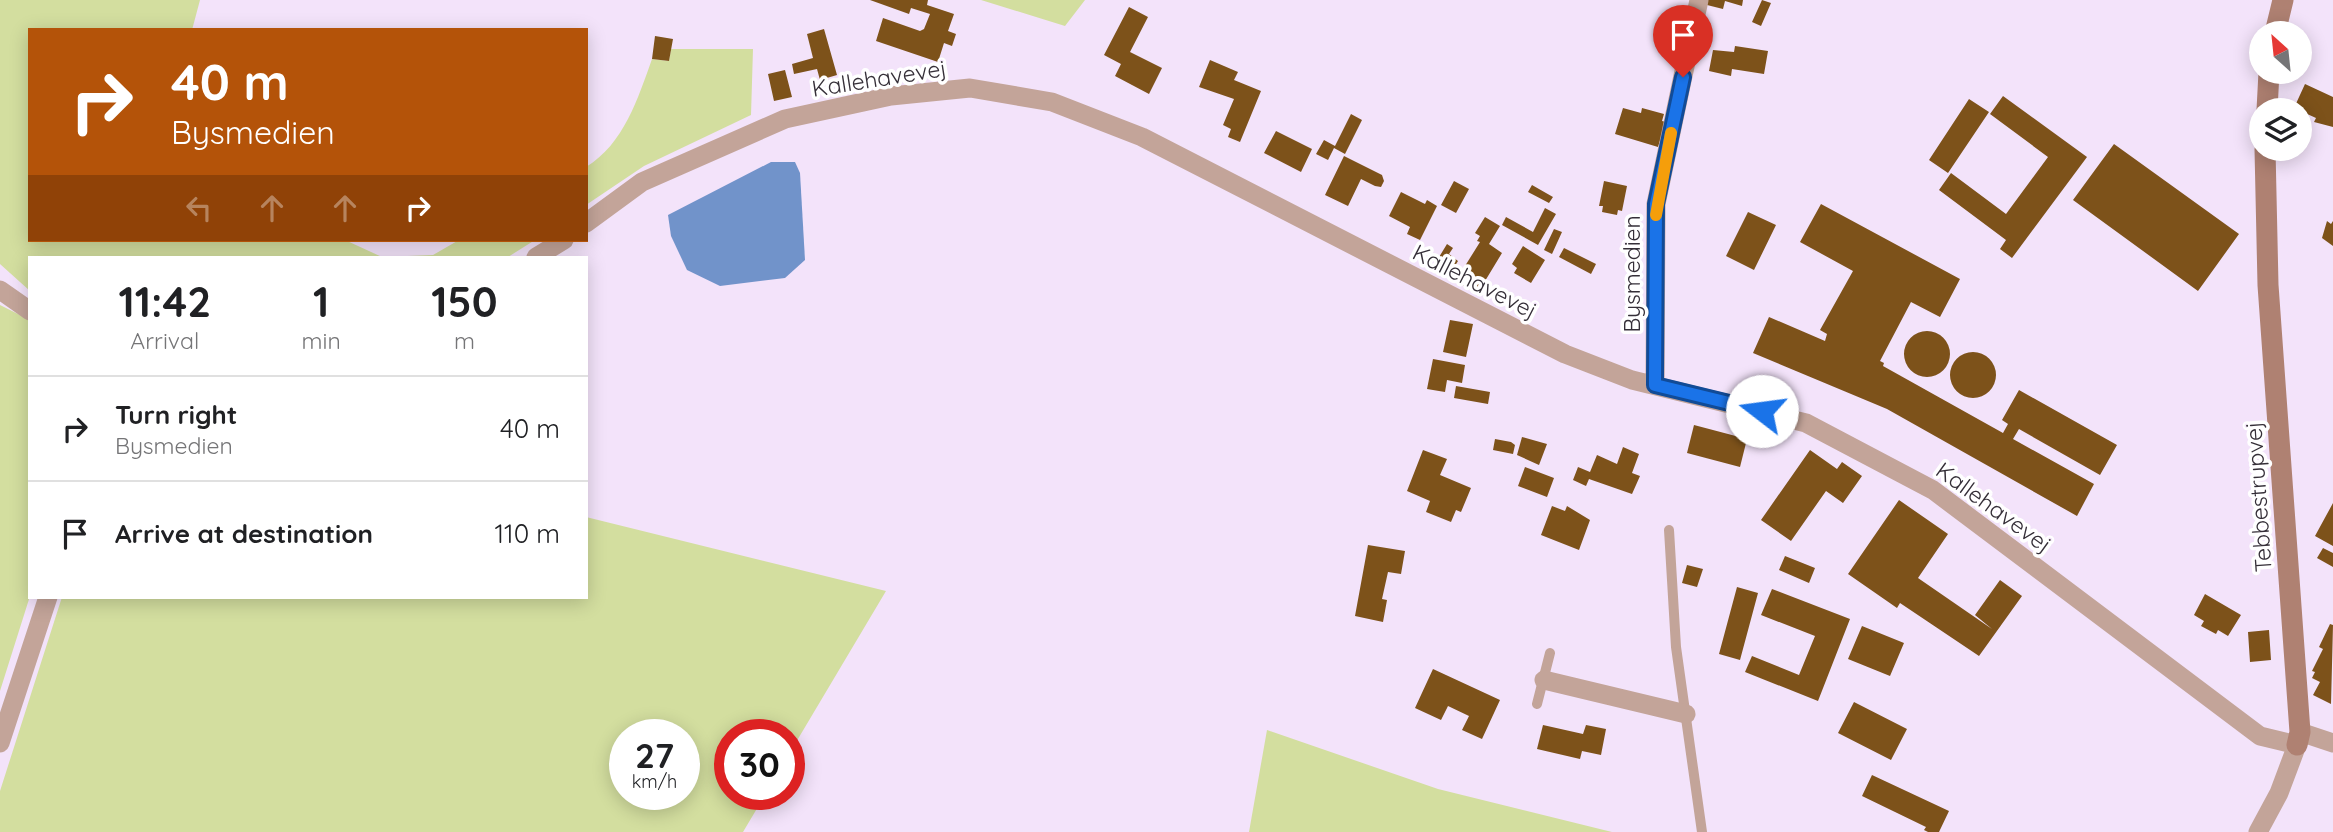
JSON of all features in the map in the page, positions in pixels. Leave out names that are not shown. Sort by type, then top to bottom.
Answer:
[{"type":"street","name":"Bysmedien","points":[[1655,385],[1656,204],[1699,0]]},
{"type":"street","points":[[2278,21],[2284,0]]},
{"type":"street","name":"Kallehavevej","points":[[588,222],[642,182],[785,119],[891,96],[970,88],[1052,102],[1142,137],[1565,354],[1632,380],[1806,423],[1933,490],[2260,736],[2333,743]]},
{"type":"street","name":"Tebbestrupvej","points":[[2258,832],[2279,793],[2299,738],[2268,285],[2265,161]]},
{"type":"street","points":[[538,256],[561,242]]},
{"type":"street","points":[[0,290],[28,310]]},
{"type":"street","points":[[0,743],[47,599]]},
{"type":"street","points":[[1544,680],[1686,714]]},
{"type":"lane","points":[[1669,530],[1676,647],[1702,832]]},
{"type":"lane","points":[[1537,704],[1550,653]]},
{"type":"green space","points":[[0,0],[200,0],[193,28],[28,28],[28,242],[349,242],[380,256],[28,256],[28,289],[0,264]]},
{"type":"green space","points":[[981,0],[1085,0],[1065,26]]},
{"type":"green space","points":[[671,49],[753,49],[751,115],[644,166],[588,204],[588,165],[620,133],[635,104],[652,59],[669,61]]},
{"type":"green space","points":[[456,242],[532,242],[510,256],[408,256],[433,255]]},
{"type":"green space","points":[[0,305],[28,319],[29,599],[0,691]]},
{"type":"green space","points":[[588,517],[886,591],[805,727],[805,719],[714,719],[714,810],[756,810],[743,832],[0,832],[0,791],[61,599],[588,599]]},
{"type":"green space","points":[[1267,730],[1438,789],[1612,832],[1249,832]]},
{"type":"water","points":[[771,162],[795,162],[800,173],[805,260],[785,278],[720,286],[687,270],[671,236],[668,215]]},
{"type":"building","points":[[870,0],[928,0],[927,5],[954,14],[948,31],[956,34],[952,46],[944,43],[938,62],[876,41],[883,18],[920,31],[924,29],[930,14],[911,8],[909,14]]},
{"type":"building","points":[[1708,0],[1743,0],[1742,6],[1725,1],[1723,9],[1707,5]]},
{"type":"building","points":[[1762,0],[1771,3],[1761,26],[1752,22]]},
{"type":"building","points":[[1129,7],[1148,17],[1130,52],[1162,68],[1149,94],[1115,76],[1121,64],[1104,55]]},
{"type":"building","points":[[824,29],[837,75],[820,80],[817,69],[794,74],[792,64],[813,58],[807,34]]},
{"type":"building","points":[[655,36],[673,39],[669,61],[652,59]]},
{"type":"building","points":[[1735,46],[1768,51],[1764,74],[1732,69],[1731,76],[1709,71],[1713,50],[1734,52]]},
{"type":"building","points":[[1210,60],[1238,72],[1234,80],[1261,91],[1240,142],[1228,137],[1231,129],[1223,125],[1234,99],[1199,87]]},
{"type":"building","points":[[785,70],[792,97],[774,101],[768,74]]},
{"type":"building","points":[[2305,84],[2333,97],[2333,127],[2314,122],[2316,118],[2312,116],[2312,98],[2299,98]]},
{"type":"building","points":[[2003,96],[2087,157],[2012,258],[2000,249],[2006,240],[1939,190],[1951,173],[2006,214],[2048,157],[1990,114]]},
{"type":"building","points":[[1969,99],[1989,112],[1948,173],[1929,160]]},
{"type":"building","points":[[1623,108],[1641,113],[1642,108],[1664,114],[1662,121],[1666,122],[1658,147],[1615,134]]},
{"type":"building","points":[[1351,114],[1362,120],[1345,154],[1334,148],[1328,160],[1316,154],[1324,140],[1335,146]]},
{"type":"building","points":[[1276,131],[1312,149],[1301,172],[1264,153]]},
{"type":"building","points":[[2114,144],[2239,234],[2198,291],[2073,200]]},
{"type":"building","points":[[1344,156],[1382,175],[1384,181],[1381,187],[1361,179],[1348,206],[1325,195]]},
{"type":"building","points":[[1454,181],[1469,189],[1456,213],[1441,205]]},
{"type":"building","points":[[1604,181],[1627,186],[1622,211],[1618,210],[1617,215],[1602,212],[1603,206],[1599,206]]},
{"type":"building","points":[[1532,185],[1553,197],[1549,203],[1528,192]]},
{"type":"building","points":[[1401,192],[1425,204],[1427,200],[1437,206],[1420,240],[1407,234],[1410,227],[1389,216]]},
{"type":"building","points":[[1821,204],[1960,279],[1940,317],[1911,302],[1880,361],[1884,363],[1883,366],[2003,433],[2008,424],[2002,420],[2019,390],[2117,445],[2100,475],[2019,429],[2013,439],[2094,484],[2077,516],[1887,409],[1753,353],[1769,317],[1825,341],[1827,334],[1820,330],[1853,271],[1800,242]]},
{"type":"building","points":[[1545,208],[1556,214],[1538,245],[1502,225],[1506,217],[1533,232]]},
{"type":"building","points":[[1748,212],[1776,225],[1754,270],[1726,256]]},
{"type":"building","points":[[1485,217],[1500,226],[1489,244],[1502,253],[1482,286],[1479,284],[1474,292],[1433,267],[1447,244],[1453,248],[1449,254],[1458,261],[1453,269],[1460,274],[1480,242],[1477,241],[1480,236],[1475,233]]},
{"type":"building","points":[[2327,221],[2331,224],[2333,221],[2333,246],[2322,238]]},
{"type":"building","points":[[1554,229],[1562,232],[1552,254],[1544,250]]},
{"type":"building","points":[[1523,246],[1545,260],[1531,283],[1514,273],[1517,268],[1512,264]]},
{"type":"building","points":[[1564,248],[1596,264],[1591,274],[1559,257]]},
{"type":"building","points":[[1450,320],[1473,324],[1466,357],[1443,352]]},
{"type":"building","points":[[1927,331],[1943,338],[1950,354],[1943,370],[1927,377],[1911,370],[1904,354],[1911,338]]},
{"type":"building","points":[[1973,352],[1989,359],[1996,375],[1989,391],[1973,398],[1957,391],[1950,375],[1957,359]]},
{"type":"building","points":[[1433,359],[1465,365],[1462,383],[1447,380],[1445,392],[1427,389]]},
{"type":"building","points":[[1456,386],[1490,392],[1488,404],[1454,398]]},
{"type":"building","points":[[1694,425],[1747,439],[1740,467],[1687,453]]},
{"type":"building","points":[[1522,437],[1547,444],[1539,465],[1517,455]]},
{"type":"building","points":[[1495,439],[1515,445],[1513,454],[1493,450]]},
{"type":"building","points":[[1623,447],[1639,454],[1632,473],[1640,476],[1632,494],[1589,479],[1586,486],[1573,480],[1578,467],[1590,472],[1597,455],[1617,464]]},
{"type":"building","points":[[1423,450],[1447,459],[1440,475],[1471,488],[1461,512],[1456,510],[1451,522],[1426,512],[1430,501],[1407,491]]},
{"type":"building","points":[[1810,450],[1837,469],[1842,462],[1862,476],[1843,503],[1826,491],[1791,541],[1761,520]]},
{"type":"building","points":[[1525,467],[1554,478],[1547,497],[1518,486]]},
{"type":"building","points":[[1899,500],[1948,534],[1918,578],[1992,629],[1975,615],[2000,580],[2022,596],[1979,656],[1900,603],[1897,608],[1848,574]]},
{"type":"building","points":[[2333,503],[2333,546],[2315,536]]},
{"type":"building","points":[[1552,506],[1565,511],[1567,506],[1590,520],[1579,550],[1541,535]]},
{"type":"building","points":[[1368,545],[1405,551],[1401,574],[1388,572],[1382,599],[1387,600],[1383,622],[1355,616]]},
{"type":"building","points":[[2323,548],[2333,553],[2333,567],[2317,558]]},
{"type":"building","points":[[1785,556],[1815,568],[1809,583],[1779,570]]},
{"type":"building","points":[[1687,565],[1703,569],[1697,587],[1682,583]]},
{"type":"building","points":[[1737,587],[1758,593],[1740,660],[1719,654]]},
{"type":"building","points":[[1772,589],[1850,619],[1818,701],[1745,672],[1752,656],[1799,675],[1815,636],[1761,615]]},
{"type":"building","points":[[2205,594],[2241,615],[2228,636],[2218,630],[2216,634],[2201,626],[2204,621],[2194,615]]},
{"type":"building","points":[[2330,624],[2333,625],[2331,704],[2313,695],[2320,682],[2312,678],[2315,672],[2312,671],[2323,649],[2319,647]]},
{"type":"building","points":[[1862,626],[1904,643],[1890,676],[1848,659]]},
{"type":"building","points":[[2269,630],[2271,660],[2250,662],[2248,632]]},
{"type":"building","points":[[1433,669],[1500,700],[1482,739],[1462,730],[1469,716],[1448,706],[1441,720],[1415,708]]},
{"type":"building","points":[[1854,702],[1907,729],[1891,760],[1838,733]]},
{"type":"building","points":[[1543,725],[1583,734],[1586,725],[1606,729],[1601,755],[1582,751],[1580,759],[1537,749]]},
{"type":"building","points":[[1872,775],[1949,811],[1939,832],[1928,832],[1924,830],[1926,827],[1862,796]]},
{"type":"slow traffic","points":[[1656,215],[1671,133]]},
{"type":"route","points":[[1683,77],[1656,204],[1655,385],[1762,411]]}]
